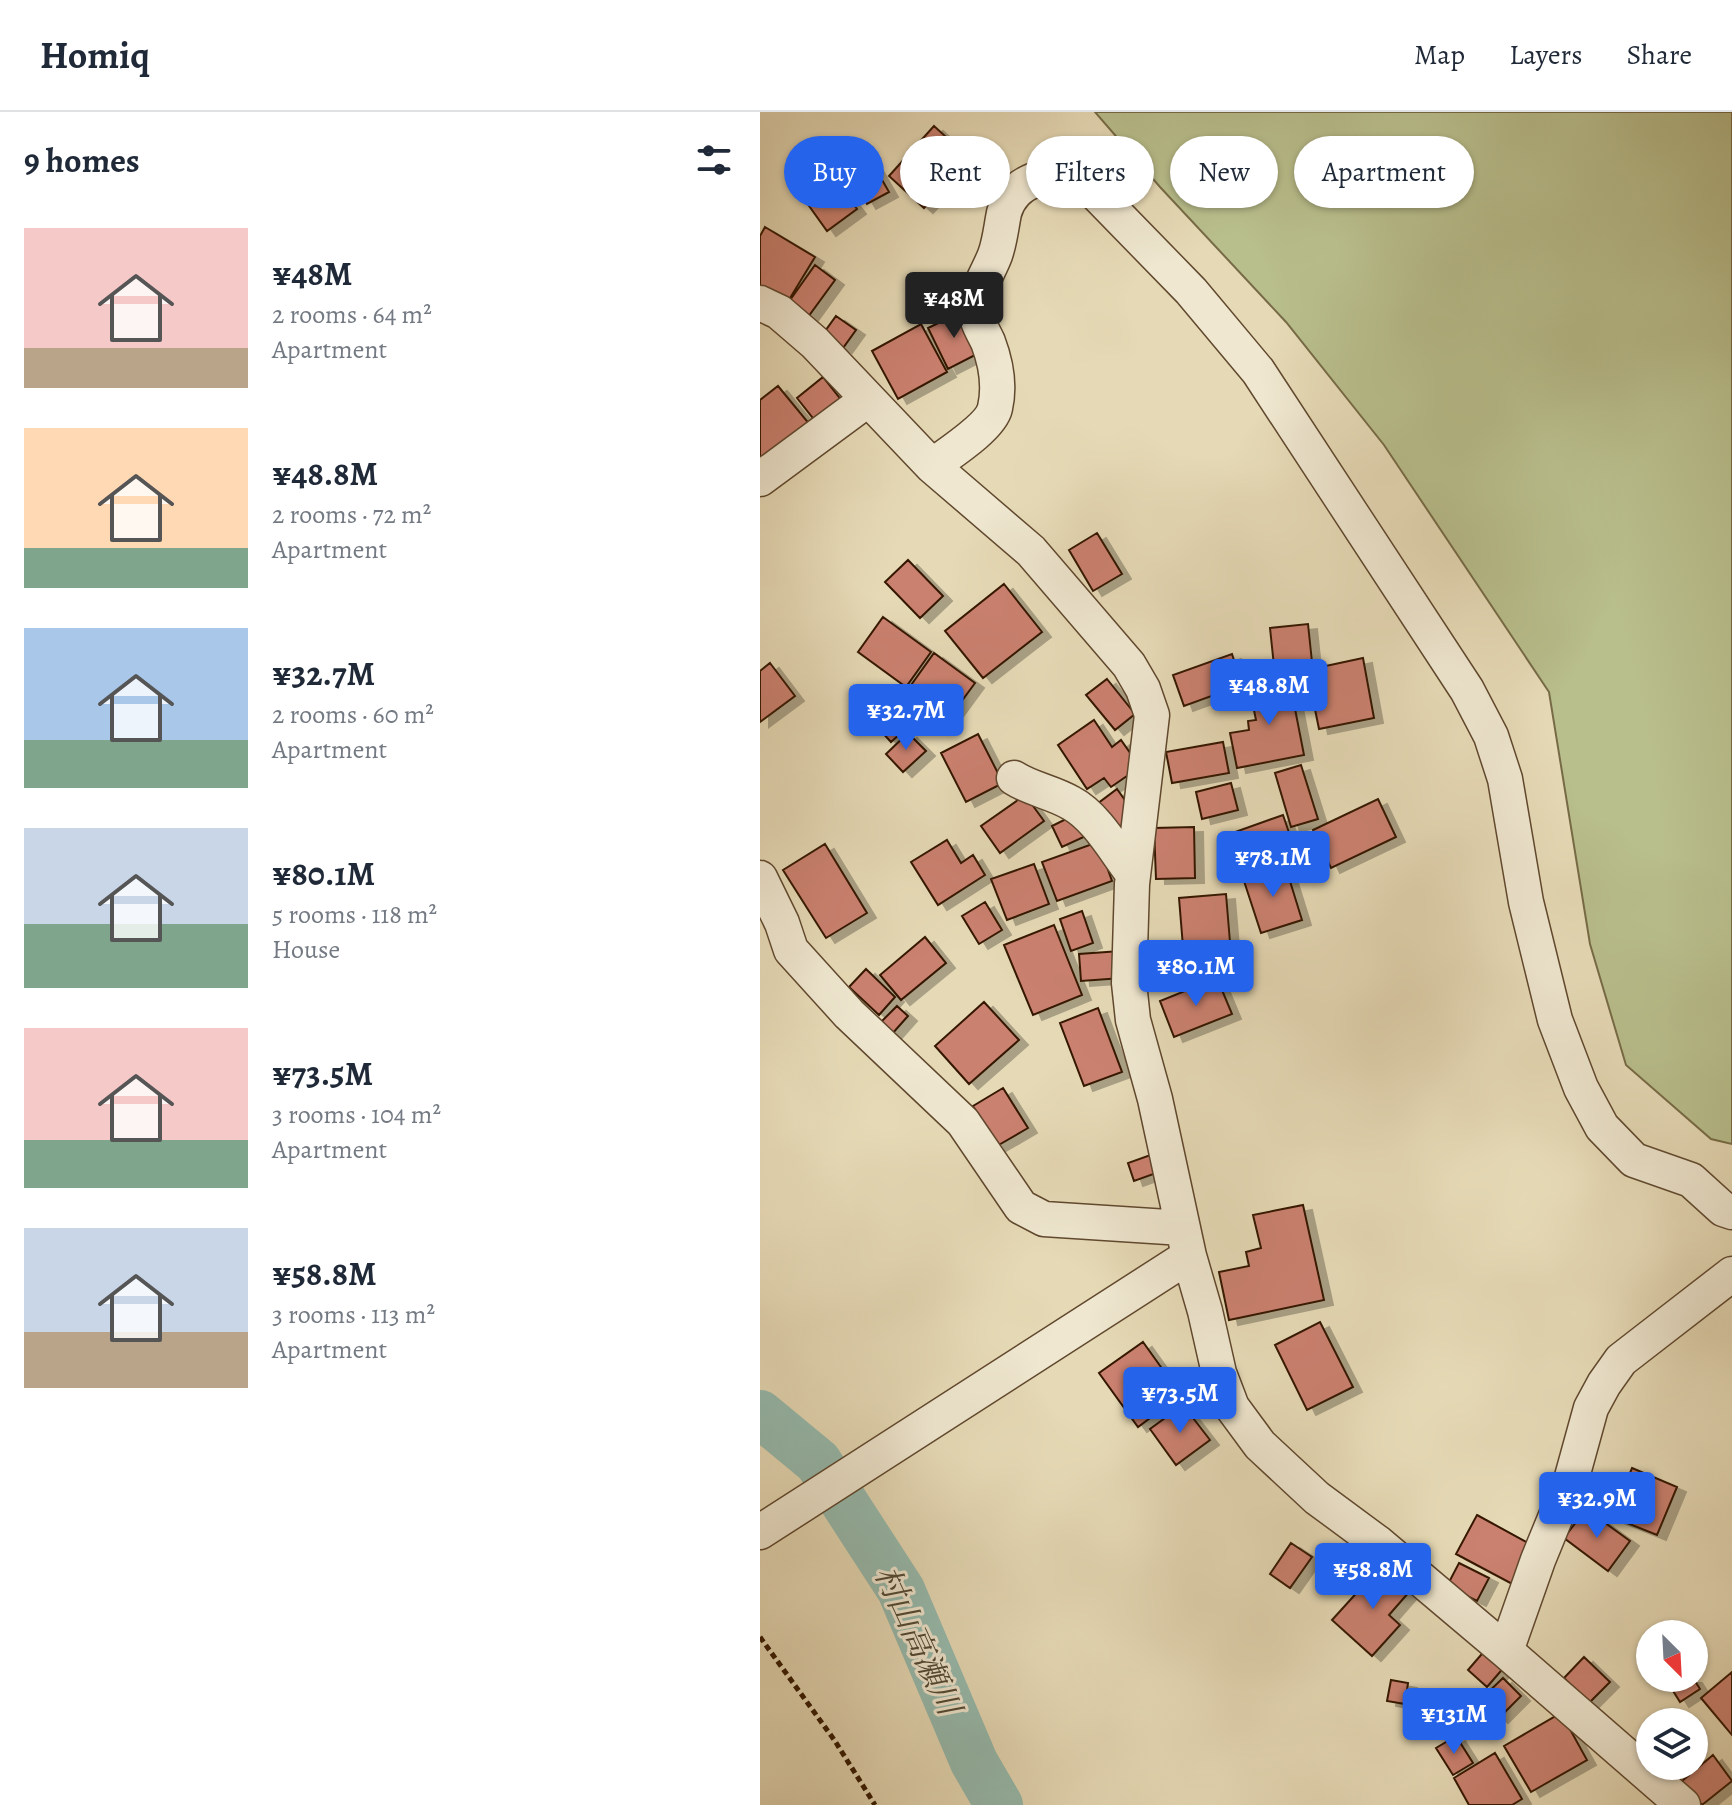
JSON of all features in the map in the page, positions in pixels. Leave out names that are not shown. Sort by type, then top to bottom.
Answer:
[{"type":"street","points":[[932,466],[984,425],[995,411],[998,377],[978,322],[976,306],[1000,240],[1005,210],[1019,189],[1040,177],[1060,173],[1079,176],[1191,291],[1258,371],[1467,690],[1491,736],[1505,779],[1526,902],[1555,1020],[1581,1088],[1602,1127],[1634,1160],[1691,1180],[1723,1209],[1732,1212]]},
{"type":"street","points":[[760,303],[779,312],[815,343],[932,466],[1031,551],[1121,655],[1143,689],[1152,715],[1133,874],[1129,983],[1133,1020],[1155,1099],[1219,1373],[1232,1407],[1260,1445],[1317,1498],[1378,1543],[1683,1805]]},
{"type":"street","points":[[760,479],[867,400]]},
{"type":"street","points":[[1014,778],[1074,804],[1089,818],[1133,874]]},
{"type":"street","points":[[760,878],[782,923],[791,950],[849,1014],[963,1122],[1021,1207],[1044,1219],[1186,1242]]},
{"type":"street","points":[[760,1532],[944,1415],[1186,1242]]},
{"type":"street","points":[[1506,1651],[1572,1477],[1591,1408],[1604,1384],[1621,1360],[1732,1274]]},
{"type":"path","points":[[760,1637],[835,1741],[875,1805]]},
{"type":"green space","points":[[1095,112],[1732,112],[1732,1144],[1711,1139],[1626,1065],[1590,944],[1549,692],[1384,445],[1286,322],[1180,208],[1278,208],[1278,136],[1170,136],[1170,198],[1154,180],[1154,136],[1116,136]]},
{"type":"building","points":[[934,126],[945,136],[925,136]]},
{"type":"building","points":[[900,164],[900,186],[889,176]]},
{"type":"building","points":[[811,208],[856,208],[857,209],[827,231]]},
{"type":"building","points":[[765,227],[815,257],[787,303],[760,287],[760,236]]},
{"type":"building","points":[[815,265],[835,280],[808,317],[788,303]]},
{"type":"building","points":[[961,312],[981,352],[948,369],[928,328]]},
{"type":"building","points":[[836,316],[856,330],[843,348],[823,334]]},
{"type":"building","points":[[921,324],[947,372],[898,399],[872,351]]},
{"type":"building","points":[[823,377],[842,401],[816,422],[797,398]]},
{"type":"building","points":[[778,386],[811,426],[760,467],[760,400]]},
{"type":"building","points":[[1097,533],[1122,574],[1093,591],[1069,550]]},
{"type":"building","points":[[908,560],[943,596],[920,618],[885,582]]},
{"type":"building","points":[[1004,584],[1042,632],[983,678],[945,631]]},
{"type":"building","points":[[883,617],[931,652],[906,687],[858,652]]},
{"type":"building","points":[[1308,624],[1312,662],[1274,666],[1270,628]]},
{"type":"building","points":[[934,653],[975,683],[950,717],[909,688]]},
{"type":"building","points":[[1232,654],[1242,685],[1184,706],[1173,675]]},
{"type":"building","points":[[1363,658],[1374,718],[1319,729],[1307,670]]},
{"type":"building","points":[[770,663],[795,696],[760,722],[760,671]]},
{"type":"building","points":[[1289,678],[1304,755],[1237,768],[1230,733],[1249,730],[1248,721],[1256,720],[1249,686]]},
{"type":"building","points":[[1107,679],[1135,714],[1115,730],[1086,695]]},
{"type":"building","points":[[889,698],[912,723],[891,742],[869,718]]},
{"type":"building","points":[[1094,720],[1112,747],[1121,740],[1140,767],[1111,787],[1104,778],[1087,789],[1058,745]]},
{"type":"building","points":[[908,733],[926,751],[903,772],[886,754]]},
{"type":"building","points":[[978,734],[1003,783],[966,802],[941,753]]},
{"type":"building","points":[[1223,742],[1229,773],[1172,783],[1166,752]]},
{"type":"building","points":[[1301,765],[1318,819],[1291,827],[1275,773]]},
{"type":"building","points":[[1231,783],[1238,810],[1202,819],[1196,792]]},
{"type":"building","points":[[1117,789],[1137,817],[1113,835],[1093,807]]},
{"type":"building","points":[[1025,795],[1044,821],[1000,853],[981,826]]},
{"type":"building","points":[[1378,799],[1396,837],[1331,868],[1313,830]]},
{"type":"building","points":[[1078,813],[1088,835],[1062,847],[1052,826]]},
{"type":"building","points":[[1283,815],[1296,853],[1234,875],[1221,837]]},
{"type":"building","points":[[1194,827],[1195,878],[1156,879],[1154,828]]},
{"type":"building","points":[[947,840],[961,863],[973,855],[985,875],[938,905],[911,862]]},
{"type":"building","points":[[1098,842],[1112,881],[1057,901],[1042,862]]},
{"type":"building","points":[[825,844],[867,913],[826,938],[783,870]]},
{"type":"building","points":[[1034,864],[1049,904],[1007,920],[991,879]]},
{"type":"building","points":[[1285,865],[1302,920],[1261,933],[1243,878]]},
{"type":"building","points":[[1226,894],[1231,954],[1184,959],[1179,898]]},
{"type":"building","points":[[985,902],[1002,930],[979,944],[962,916]]},
{"type":"building","points":[[1082,911],[1093,943],[1071,951],[1060,919]]},
{"type":"building","points":[[1054,925],[1082,995],[1033,1015],[1004,945]]},
{"type":"building","points":[[925,937],[946,963],[901,1000],[880,975]]},
{"type":"building","points":[[1120,951],[1122,978],[1081,981],[1079,954]]},
{"type":"building","points":[[866,969],[895,997],[879,1015],[849,987]]},
{"type":"building","points":[[1217,978],[1232,1014],[1174,1037],[1160,1001]]},
{"type":"building","points":[[984,1002],[1019,1040],[969,1084],[935,1046]]},
{"type":"building","points":[[897,1006],[908,1016],[892,1034],[880,1023]]},
{"type":"building","points":[[1098,1008],[1122,1072],[1084,1086],[1060,1023]]},
{"type":"building","points":[[1003,1088],[1028,1128],[997,1146],[973,1106]]},
{"type":"building","points":[[1156,1153],[1162,1171],[1134,1181],[1128,1163]]},
{"type":"building","points":[[1303,1205],[1324,1300],[1229,1320],[1219,1272],[1249,1266],[1246,1252],[1261,1248],[1253,1215]]},
{"type":"building","points":[[1320,1322],[1353,1387],[1307,1410],[1275,1345]]},
{"type":"building","points":[[1143,1342],[1181,1395],[1138,1427],[1099,1373]]},
{"type":"building","points":[[1183,1405],[1210,1440],[1176,1465],[1150,1429]]},
{"type":"building","points":[[1632,1468],[1677,1487],[1657,1535],[1612,1517]]},
{"type":"building","points":[[1586,1509],[1630,1541],[1608,1571],[1564,1538]]},
{"type":"building","points":[[1477,1515],[1537,1548],[1516,1586],[1456,1554]]},
{"type":"building","points":[[1291,1543],[1312,1557],[1290,1588],[1270,1574]]},
{"type":"building","points":[[1459,1563],[1489,1578],[1477,1601],[1447,1586]]},
{"type":"building","points":[[1382,1565],[1410,1591],[1389,1615],[1400,1625],[1372,1656],[1332,1620]]},
{"type":"building","points":[[1487,1648],[1506,1665],[1487,1687],[1468,1670]]},
{"type":"building","points":[[1584,1657],[1610,1682],[1589,1703],[1564,1678]]},
{"type":"building","points":[[1732,1672],[1732,1735],[1701,1698]]},
{"type":"building","points":[[1503,1678],[1521,1696],[1499,1718],[1481,1699]]},
{"type":"building","points":[[1391,1680],[1408,1683],[1405,1704],[1387,1701]]},
{"type":"building","points":[[1674,1692],[1695,1692],[1680,1702]]},
{"type":"building","points":[[1561,1713],[1587,1760],[1531,1792],[1504,1746]]},
{"type":"building","points":[[1456,1736],[1473,1763],[1453,1775],[1436,1748]]},
{"type":"building","points":[[1495,1753],[1522,1799],[1512,1805],[1469,1805],[1454,1778]]},
{"type":"building","points":[[1713,1755],[1732,1781],[1702,1805],[1682,1781],[1708,1780],[1708,1759]]},
{"type":"waterway","name":"村山高瀬川","points":[[760,1414],[818,1462],[901,1590],[974,1762],[999,1805]]}]
